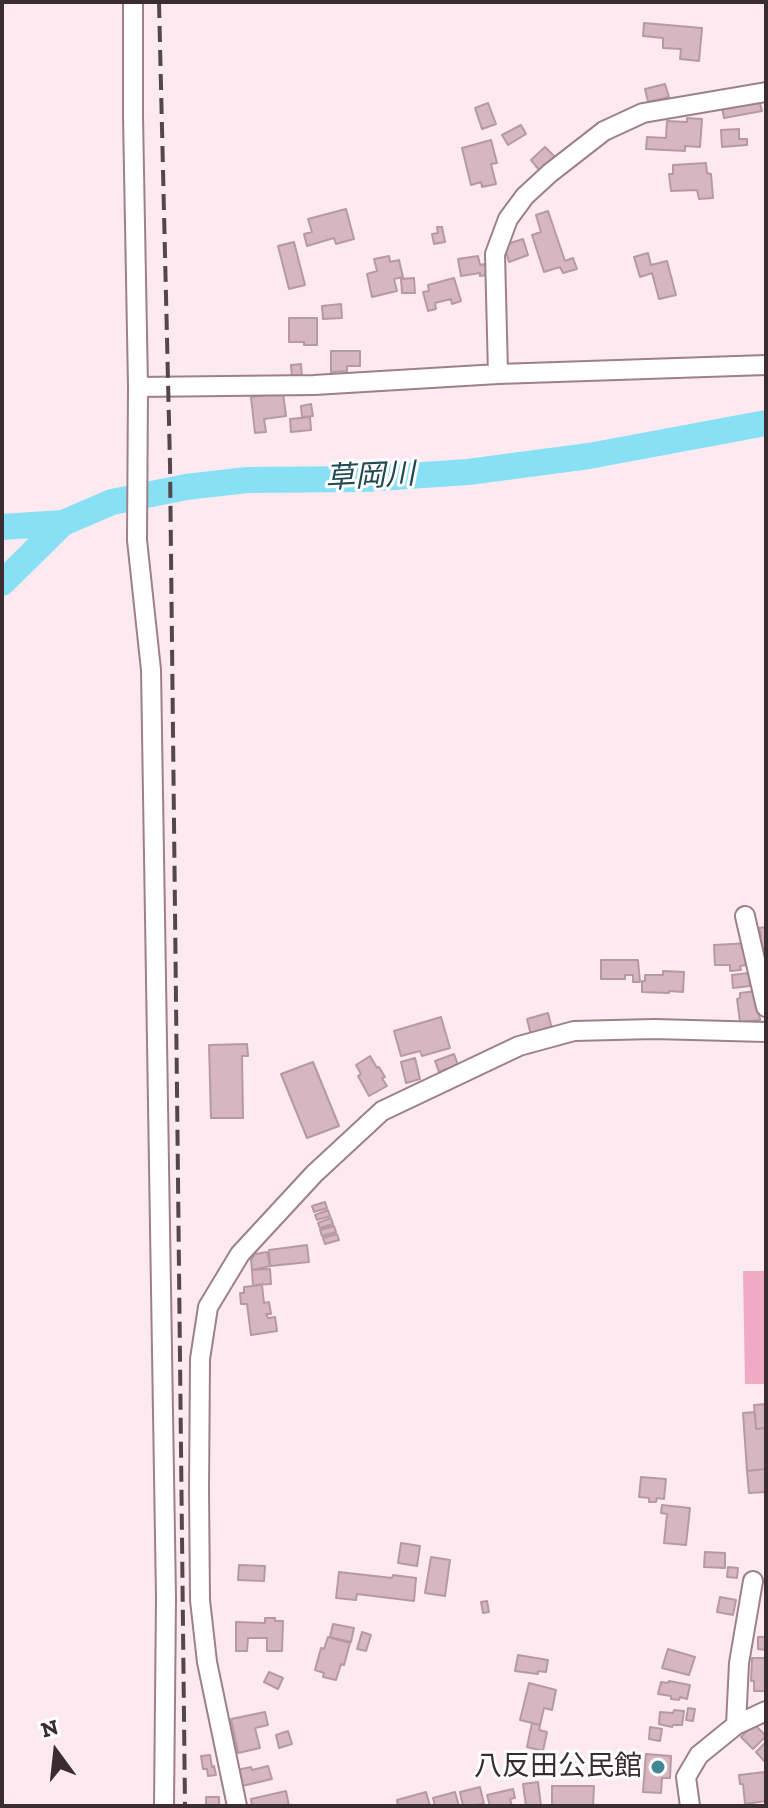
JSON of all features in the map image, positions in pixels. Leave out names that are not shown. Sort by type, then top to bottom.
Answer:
[{"type":"street","points":[[133,2],[137,540],[151,670],[166,1598],[164,1806]]},
{"type":"street","points":[[498,374],[495,254],[508,219],[525,196],[604,131],[643,113],[766,92]]},
{"type":"street","points":[[138,387],[314,385],[498,374],[766,365]]},
{"type":"street","points":[[745,916],[766,1007]]},
{"type":"street","points":[[237,1806],[207,1662],[201,1616],[199,1461],[200,1359],[208,1307],[240,1254],[314,1174],[382,1111],[519,1046],[574,1031],[654,1029],[766,1032]]},
{"type":"street","points":[[736,1725],[739,1663],[753,1581]]},
{"type":"street","points":[[690,1806],[686,1777],[699,1755],[736,1725],[766,1711]]},
{"type":"shaded area","points":[[743,1271],[766,1271],[766,1384],[745,1384]]},
{"type":"building","points":[[644,23],[702,28],[699,61],[680,59],[681,49],[663,48],[663,38],[643,36]]},
{"type":"building","points":[[665,84],[669,97],[648,102],[645,89]]},
{"type":"building","points":[[759,100],[762,111],[724,118],[722,107]]},
{"type":"building","points":[[488,103],[496,124],[482,129],[475,108]]},
{"type":"building","points":[[687,118],[702,119],[700,147],[685,146],[685,151],[646,149],[647,137],[666,138],[667,121],[687,122]]},
{"type":"building","points":[[521,125],[526,134],[508,145],[502,135]]},
{"type":"building","points":[[739,129],[739,139],[747,139],[747,145],[722,147],[721,130]]},
{"type":"building","points":[[491,140],[497,163],[491,164],[496,184],[482,187],[481,182],[471,185],[462,148]]},
{"type":"building","points":[[545,147],[555,157],[540,171],[531,160]]},
{"type":"building","points":[[706,163],[707,173],[711,174],[713,198],[699,199],[697,190],[671,191],[669,174],[673,174],[673,165]]},
{"type":"building","points":[[346,209],[354,239],[336,244],[334,238],[307,246],[304,234],[312,232],[308,219]]},
{"type":"building","points":[[548,211],[565,261],[573,258],[577,269],[563,273],[560,267],[544,272],[532,235],[541,232],[536,215]]},
{"type":"building","points":[[437,227],[442,227],[445,242],[434,244],[432,234],[438,233]]},
{"type":"building","points":[[523,239],[528,255],[509,262],[504,245]]},
{"type":"building","points":[[294,242],[305,285],[289,289],[278,246]]},
{"type":"building","points":[[648,253],[651,265],[667,261],[676,295],[659,299],[652,273],[640,277],[634,257]]},
{"type":"building","points":[[389,256],[390,262],[399,260],[403,277],[394,279],[397,291],[372,297],[367,274],[377,271],[374,259]]},
{"type":"building","points":[[478,256],[480,265],[485,264],[487,275],[461,276],[458,259]]},
{"type":"building","points":[[414,278],[415,293],[402,293],[401,279]]},
{"type":"building","points":[[454,278],[461,301],[452,304],[451,299],[435,303],[436,309],[428,311],[423,292],[429,291],[428,285]]},
{"type":"building","points":[[341,304],[342,318],[323,319],[322,306]]},
{"type":"building","points":[[289,318],[317,318],[317,345],[289,342]]},
{"type":"building","points":[[331,351],[360,351],[360,366],[347,366],[347,371],[331,372]]},
{"type":"building","points":[[301,364],[302,378],[292,379],[291,365]]},
{"type":"building","points":[[283,393],[286,416],[264,419],[266,432],[255,433],[251,397]]},
{"type":"building","points":[[311,404],[313,416],[302,417],[301,406]]},
{"type":"building","points":[[310,417],[311,430],[291,432],[290,419]]},
{"type":"building","points":[[766,927],[764,960],[758,937],[761,936],[759,928]]},
{"type":"building","points":[[750,943],[745,949],[746,965],[740,966],[741,970],[730,971],[730,965],[715,965],[714,945]]},
{"type":"building","points":[[601,960],[638,960],[640,982],[633,982],[633,975],[625,975],[625,979],[601,979]]},
{"type":"building","points":[[663,971],[684,972],[683,992],[642,992],[645,975],[663,975]]},
{"type":"building","points":[[749,973],[750,986],[733,988],[732,975]]},
{"type":"building","points":[[756,991],[760,1020],[740,1022],[737,999],[740,993]]},
{"type":"building","points":[[548,1013],[552,1029],[531,1035],[527,1019]]},
{"type":"building","points":[[441,1017],[450,1048],[422,1056],[420,1051],[401,1056],[394,1031]]},
{"type":"building","points":[[247,1044],[248,1056],[242,1056],[243,1118],[211,1118],[209,1045]]},
{"type":"building","points":[[454,1054],[458,1065],[439,1072],[435,1061]]},
{"type":"building","points":[[370,1056],[385,1077],[382,1078],[387,1086],[369,1096],[358,1076],[361,1074],[356,1065]]},
{"type":"building","points":[[415,1058],[420,1079],[406,1083],[401,1062]]},
{"type":"building","points":[[313,1062],[339,1126],[307,1138],[281,1074]]},
{"type":"building","points":[[325,1202],[327,1208],[314,1212],[312,1206]]},
{"type":"building","points":[[328,1210],[330,1216],[317,1220],[315,1215]]},
{"type":"building","points":[[331,1218],[333,1224],[320,1228],[318,1223]]},
{"type":"building","points":[[334,1226],[336,1232],[322,1236],[320,1230]]},
{"type":"building","points":[[337,1234],[339,1240],[325,1244],[323,1238]]},
{"type":"building","points":[[307,1245],[309,1262],[270,1266],[269,1250]]},
{"type":"building","points":[[267,1252],[270,1266],[252,1270],[251,1260],[255,1254]]},
{"type":"building","points":[[270,1269],[271,1284],[253,1285],[252,1270]]},
{"type":"building","points":[[262,1285],[264,1303],[269,1302],[271,1314],[266,1314],[268,1318],[275,1317],[277,1331],[251,1335],[247,1304],[241,1304],[240,1293],[244,1293],[244,1287]]},
{"type":"building","points":[[766,1404],[766,1428],[756,1429],[754,1405]]},
{"type":"building","points":[[755,1412],[756,1429],[766,1428],[766,1469],[747,1471],[743,1413]]},
{"type":"building","points":[[766,1469],[766,1492],[749,1493],[747,1471]]},
{"type":"building","points":[[641,1477],[666,1479],[664,1499],[649,1502],[649,1498],[639,1497]]},
{"type":"building","points":[[662,1505],[690,1508],[686,1545],[664,1543],[667,1514],[661,1513]]},
{"type":"building","points":[[401,1543],[420,1546],[417,1566],[398,1563]]},
{"type":"building","points":[[705,1552],[725,1553],[725,1568],[704,1567]]},
{"type":"building","points":[[431,1557],[450,1560],[445,1596],[425,1593]]},
{"type":"building","points":[[239,1565],[265,1566],[264,1581],[238,1580]]},
{"type":"building","points":[[728,1567],[738,1568],[737,1578],[727,1577]]},
{"type":"building","points":[[339,1572],[416,1578],[414,1601],[357,1594],[356,1600],[336,1598]]},
{"type":"building","points":[[720,1597],[736,1600],[733,1615],[717,1612]]},
{"type":"building","points":[[487,1601],[489,1612],[483,1613],[481,1602]]},
{"type":"building","points":[[265,1618],[283,1621],[282,1651],[267,1651],[267,1638],[248,1638],[247,1651],[236,1651],[236,1622],[265,1623]]},
{"type":"building","points":[[333,1624],[354,1628],[351,1642],[330,1637]]},
{"type":"building","points":[[362,1632],[371,1635],[366,1651],[357,1649]]},
{"type":"building","points":[[328,1637],[350,1643],[336,1680],[323,1677],[324,1673],[315,1670],[321,1648],[324,1649]]},
{"type":"building","points":[[758,1637],[766,1637],[766,1650],[758,1649]]},
{"type":"building","points":[[668,1649],[695,1657],[689,1675],[662,1668]]},
{"type":"building","points":[[518,1655],[548,1660],[546,1672],[515,1671]]},
{"type":"building","points":[[752,1658],[766,1658],[766,1691],[754,1691]]},
{"type":"building","points":[[269,1672],[283,1678],[278,1689],[264,1682]]},
{"type":"building","points":[[661,1682],[690,1685],[687,1699],[671,1699],[671,1696],[658,1694]]},
{"type":"building","points":[[529,1683],[556,1690],[552,1710],[544,1708],[540,1725],[520,1720]]},
{"type":"building","points":[[688,1708],[695,1709],[693,1721],[686,1720]]},
{"type":"building","points":[[674,1710],[684,1711],[682,1725],[672,1727],[659,1724],[660,1712],[673,1713]]},
{"type":"building","points":[[265,1712],[268,1725],[255,1728],[260,1748],[238,1753],[231,1719]]},
{"type":"building","points":[[532,1723],[540,1725],[539,1730],[547,1732],[543,1751],[527,1747]]},
{"type":"building","points":[[754,1724],[766,1736],[753,1749],[741,1737]]},
{"type":"building","points":[[650,1727],[662,1729],[660,1741],[649,1739]]},
{"type":"building","points":[[288,1731],[292,1744],[279,1748],[276,1735]]},
{"type":"building","points":[[766,1742],[766,1763],[756,1752]]},
{"type":"building","name":"八反田公民館","points":[[646,1754],[671,1756],[670,1778],[662,1778],[661,1793],[643,1792]]},
{"type":"building","points":[[210,1755],[216,1775],[208,1776],[207,1769],[203,1769],[201,1756]]},
{"type":"building","points":[[268,1766],[272,1779],[242,1786],[237,1770]]},
{"type":"building","points":[[765,1772],[766,1801],[745,1804],[739,1775]]},
{"type":"building","points":[[538,1782],[541,1806],[526,1806],[523,1784]]},
{"type":"building","points":[[552,1786],[594,1786],[593,1806],[552,1806]]},
{"type":"building","points":[[480,1787],[484,1804],[463,1806],[460,1792]]},
{"type":"building","points":[[513,1789],[515,1798],[510,1799],[512,1806],[490,1806],[487,1795]]},
{"type":"building","points":[[286,1791],[289,1806],[252,1806],[251,1799]]},
{"type":"building","points":[[426,1792],[430,1806],[398,1806],[397,1800]]},
{"type":"building","points":[[455,1792],[459,1806],[435,1806],[433,1798]]},
{"type":"building","points":[[206,1797],[219,1797],[219,1806],[206,1806]]},
{"type":"waterway","name":"草岡川","points":[[2,583],[63,523],[112,502],[186,487],[247,480],[363,479],[468,472],[589,456],[766,423]]},
{"type":"waterway","points":[[2,527],[63,523]]},
{"type":"railway","points":[[159,2],[170,464],[185,1806]]},
{"type":"place","name":"八反田公民館","points":[[658,1767]]}]
